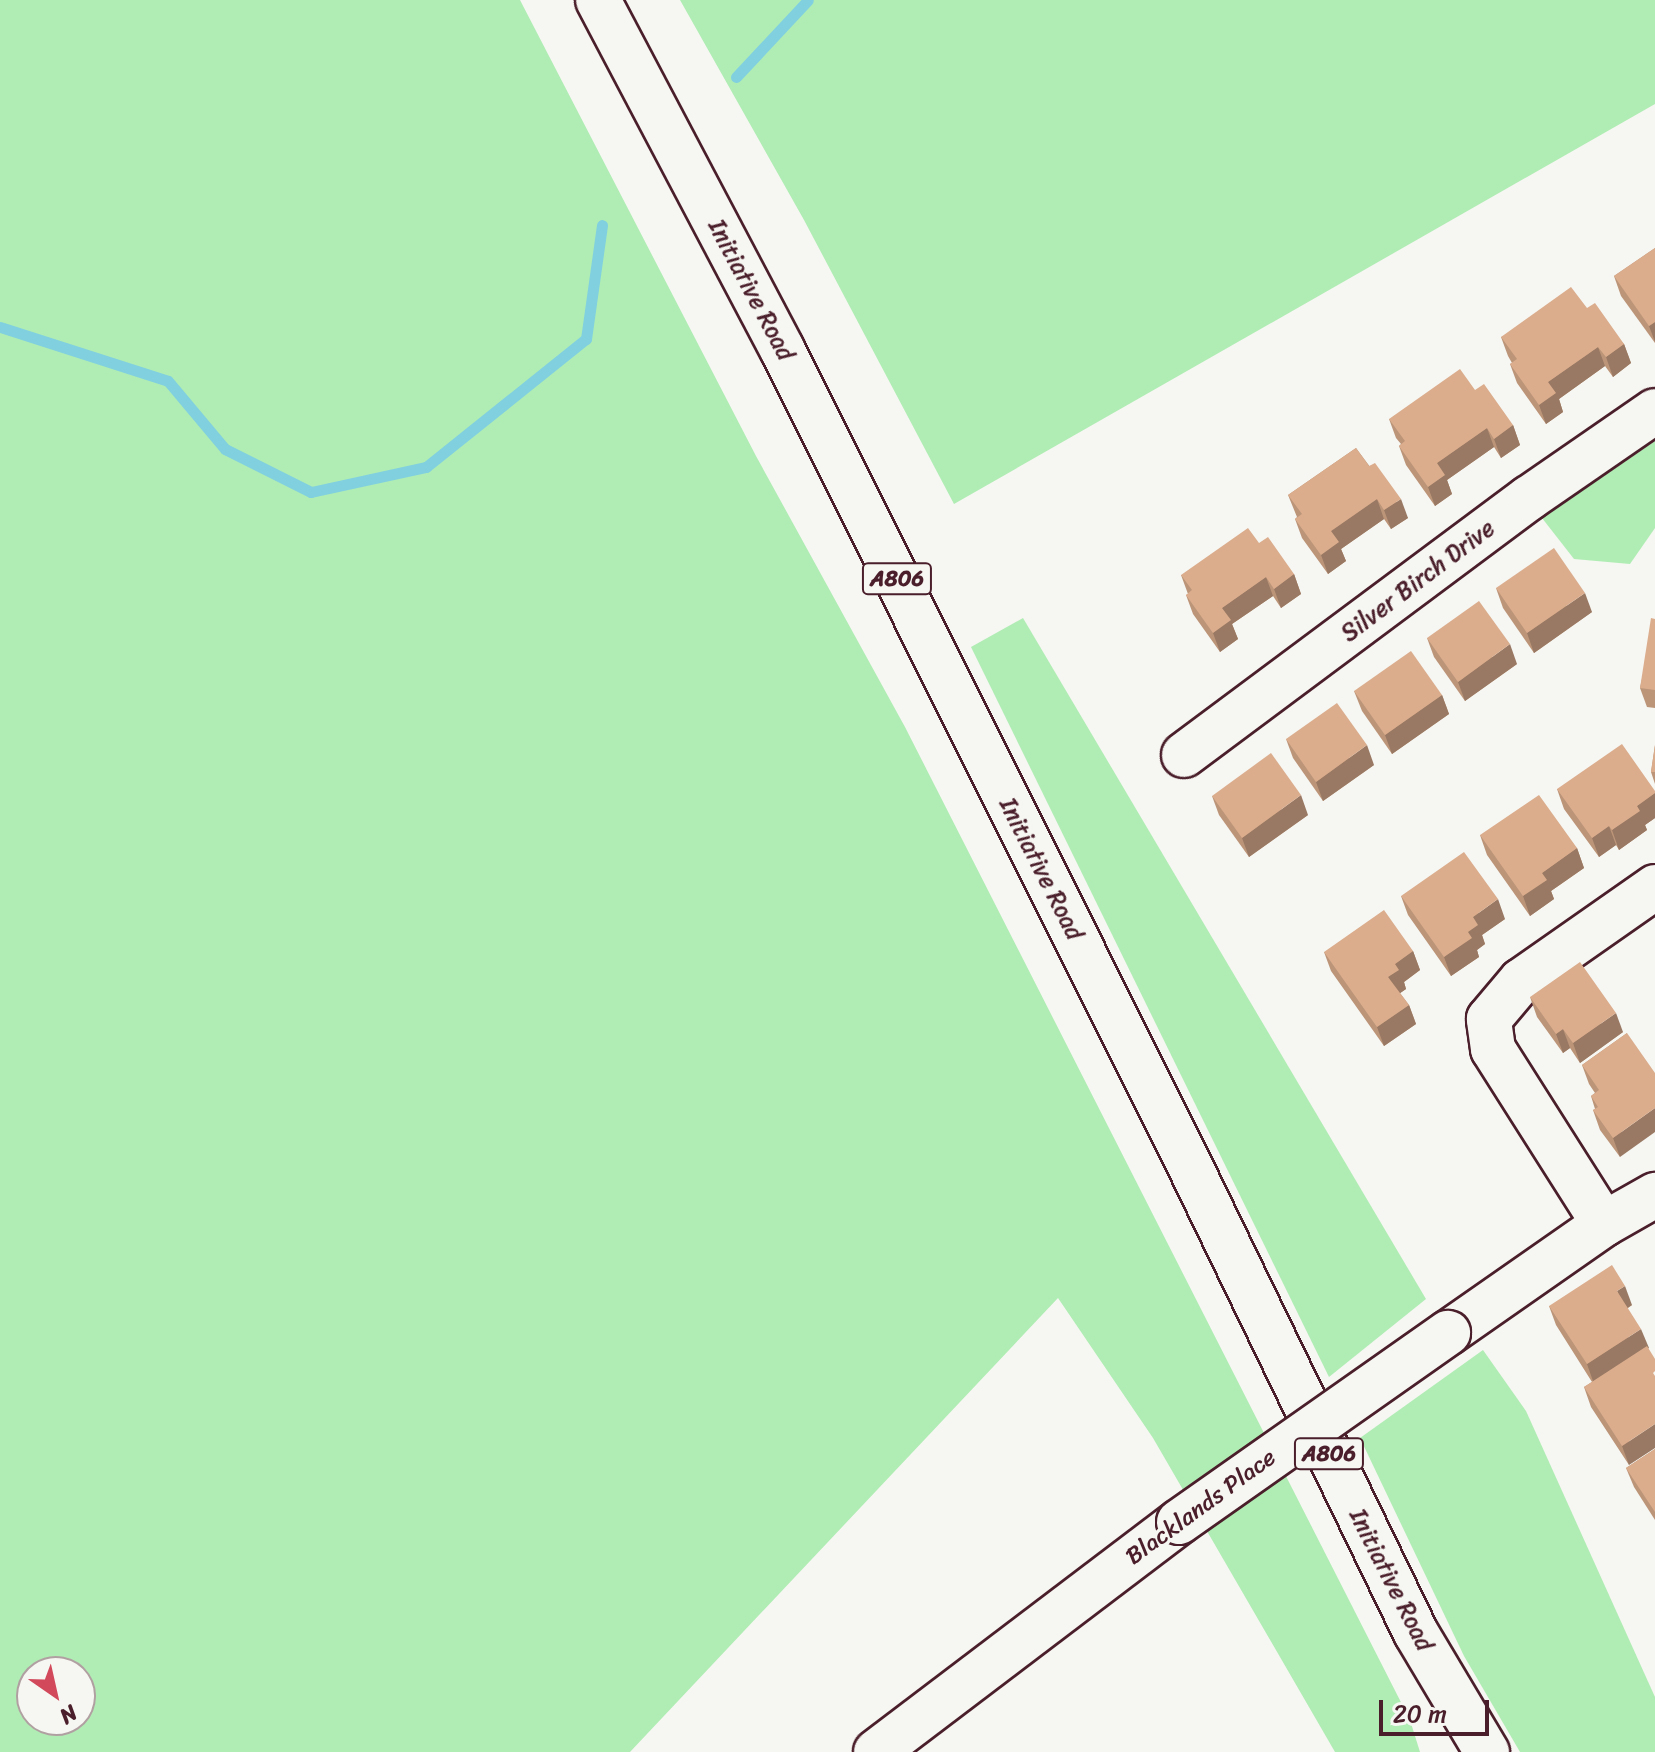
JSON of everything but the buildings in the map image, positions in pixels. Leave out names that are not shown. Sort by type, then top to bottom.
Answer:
[{"type":"street","name":"Initiative Road","points":[[598,0],[789,363],[1188,1162],[1416,1633],[1483,1748]]},
{"type":"street","name":"Silver Birch Drive","points":[[1184,755],[1529,498],[1655,411]]},
{"type":"street","points":[[1604,1224],[1493,1049],[1489,1019],[1521,981],[1655,887]]},
{"type":"street","name":"Blacklands Place","points":[[876,1752],[1179,1522],[1604,1224],[1655,1195]]},
{"type":"green space","points":[[0,0],[520,0],[756,456],[905,727],[1410,1720],[1420,1752],[1335,1752],[1153,1438],[1058,1298],[630,1752],[0,1752]]},
{"type":"green space","points":[[680,0],[1655,0],[1655,104],[954,504],[804,220]]},
{"type":"green space","points":[[1655,441],[1655,528],[1630,564],[1574,559],[1542,518]]},
{"type":"green space","points":[[1023,618],[1426,1299],[1329,1377],[971,647]]},
{"type":"green space","points":[[1483,1350],[1526,1411],[1655,1697],[1655,1752],[1520,1752],[1464,1656],[1360,1438]]},
{"type":"waterway","points":[[736,77],[808,0]]},
{"type":"waterway","points":[[0,327],[168,381],[225,449],[311,492],[426,467],[586,339],[602,225]]}]
